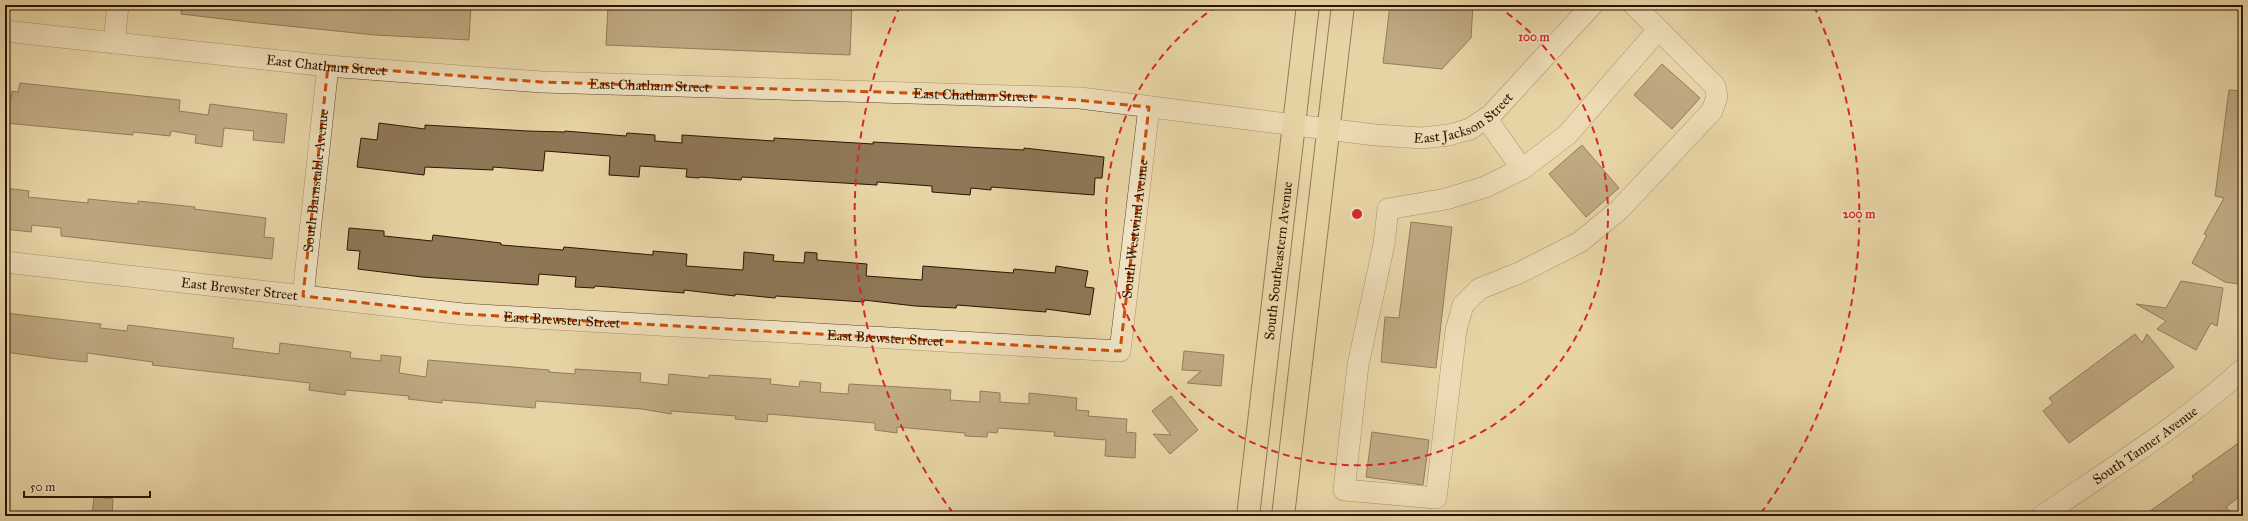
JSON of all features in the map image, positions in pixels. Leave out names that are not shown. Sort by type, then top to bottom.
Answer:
[{"type":"main road","name":"South Southeastern Avenue","points":[[1248,516],[1308,5]]},
{"type":"main road","points":[[1283,516],[1343,5]]},
{"type":"street","points":[[114,43],[118,5]]},
{"type":"street","name":"East Jackson Street","points":[[1294,124],[1376,135],[1422,138],[1449,135],[1470,129],[1486,118],[1592,5]]},
{"type":"street","points":[[1634,5],[1715,86],[1717,97],[1712,111],[1619,210],[1580,242],[1519,273],[1479,289],[1464,305],[1456,330],[1436,498],[1344,490],[1358,365],[1384,244],[1388,209],[1446,199],[1485,187],[1522,169],[1567,135],[1658,30]]},
{"type":"street","name":"East Chatham Street","points":[[5,32],[328,66],[541,82],[1046,96],[1149,106],[1294,124]]},
{"type":"street","name":"South Barnstable Avenue","points":[[303,296],[328,66]]},
{"type":"street","name":"South Westwind Avenue","points":[[1120,351],[1149,106]]},
{"type":"street","points":[[1486,118],[1522,169]]},
{"type":"street","name":"East Brewster Street","points":[[5,262],[463,314],[1120,351]]},
{"type":"street","name":"South Tanner Avenue","points":[[2051,514],[2224,387],[2243,369]]},
{"type":"highlighted area","points":[[328,66],[541,82],[1046,97],[1149,107],[1120,351],[463,314],[303,296]]},
{"type":"building","points":[[182,5],[471,5],[469,40],[375,35],[181,14]]},
{"type":"building","points":[[608,5],[852,5],[850,55],[606,45]]},
{"type":"building","points":[[1390,5],[1473,5],[1471,38],[1442,69],[1383,63]]},
{"type":"building","points":[[1662,64],[1700,98],[1672,129],[1634,95]]},
{"type":"building","points":[[20,83],[180,100],[179,111],[208,115],[210,104],[287,114],[284,143],[253,140],[254,131],[224,128],[222,147],[195,143],[196,135],[171,131],[170,136],[133,132],[133,135],[5,123],[5,99],[11,99],[12,91],[18,92]]},
{"type":"building","points":[[2229,90],[2243,91],[2243,275],[2238,284],[2225,282],[2192,263],[2207,235],[2204,234],[2224,198],[2215,196]]},
{"type":"building","points":[[379,123],[425,129],[425,125],[528,131],[565,131],[626,136],[627,133],[655,135],[655,141],[682,143],[682,135],[774,141],[774,138],[873,144],[873,142],[1024,150],[1024,148],[1104,157],[1102,178],[1095,178],[1094,195],[991,187],[991,190],[971,188],[970,195],[932,192],[932,186],[877,182],[877,185],[742,177],[741,180],[699,178],[686,177],[687,169],[640,166],[639,177],[609,175],[610,156],[545,151],[543,171],[493,167],[493,170],[425,167],[424,175],[357,167],[361,138],[377,140]]},
{"type":"building","points":[[1582,145],[1619,188],[1586,217],[1549,174]]},
{"type":"building","points":[[5,188],[29,191],[28,197],[88,203],[88,199],[138,204],[138,201],[195,207],[194,209],[266,218],[264,237],[274,238],[272,259],[61,236],[61,228],[32,225],[31,232],[5,229]]},
{"type":"building","points":[[1411,222],[1452,227],[1436,368],[1381,362],[1385,317],[1399,318]]},
{"type":"building","points":[[349,228],[384,231],[384,236],[432,241],[433,235],[501,243],[501,245],[563,250],[564,247],[653,255],[653,251],[687,254],[686,266],[743,270],[744,252],[774,255],[773,261],[804,263],[805,252],[817,253],[817,260],[867,264],[866,276],[922,280],[923,266],[1013,273],[1014,269],[1055,273],[1056,266],[1088,271],[1085,287],[1094,288],[1090,315],[1046,309],[1046,312],[957,305],[956,308],[915,306],[864,300],[864,302],[776,296],[775,298],[735,294],[735,296],[684,290],[684,293],[595,286],[594,288],[575,287],[576,277],[539,274],[538,285],[422,277],[358,269],[360,251],[347,250]]},
{"type":"building","points":[[2181,281],[2223,288],[2217,326],[2211,323],[2196,350],[2157,329],[2166,321],[2136,304],[2166,308]]},
{"type":"building","points":[[5,313],[101,324],[100,328],[127,331],[128,325],[234,338],[232,348],[279,354],[280,343],[351,352],[350,358],[381,361],[381,355],[401,357],[399,373],[426,377],[428,360],[549,370],[549,372],[575,374],[575,369],[641,373],[640,382],[668,385],[669,374],[709,378],[709,375],[771,379],[770,384],[799,387],[800,381],[821,383],[820,392],[848,394],[849,384],[951,390],[950,400],[980,402],[980,391],[1000,393],[1000,402],[1029,404],[1029,393],[1077,398],[1076,410],[1089,411],[1088,416],[1127,419],[1126,432],[1136,433],[1135,458],[1105,456],[1106,440],[1054,436],[1055,432],[998,428],[997,433],[988,432],[987,437],[965,436],[965,433],[897,427],[897,433],[875,430],[875,423],[768,414],[767,422],[735,419],[736,416],[671,411],[671,414],[642,409],[536,401],[535,408],[442,400],[442,403],[408,399],[409,396],[346,390],[345,395],[309,390],[310,383],[152,365],[153,362],[87,353],[87,362],[57,359],[5,352]]},
{"type":"building","points":[[2135,334],[2142,343],[2147,334],[2174,367],[2069,443],[2043,411],[2053,403],[2049,398]]},
{"type":"building","points":[[1184,351],[1224,355],[1221,386],[1187,383],[1201,371],[1182,370]]},
{"type":"building","points":[[1171,396],[1198,430],[1170,454],[1153,434],[1171,435],[1152,411]]},
{"type":"building","points":[[1372,432],[1429,440],[1423,485],[1366,477]]},
{"type":"building","points":[[2243,440],[2243,494],[2226,507],[2229,511],[2222,516],[2143,516],[2194,480],[2192,476]]},
{"type":"building","points":[[94,497],[113,499],[112,516],[92,516]]}]
